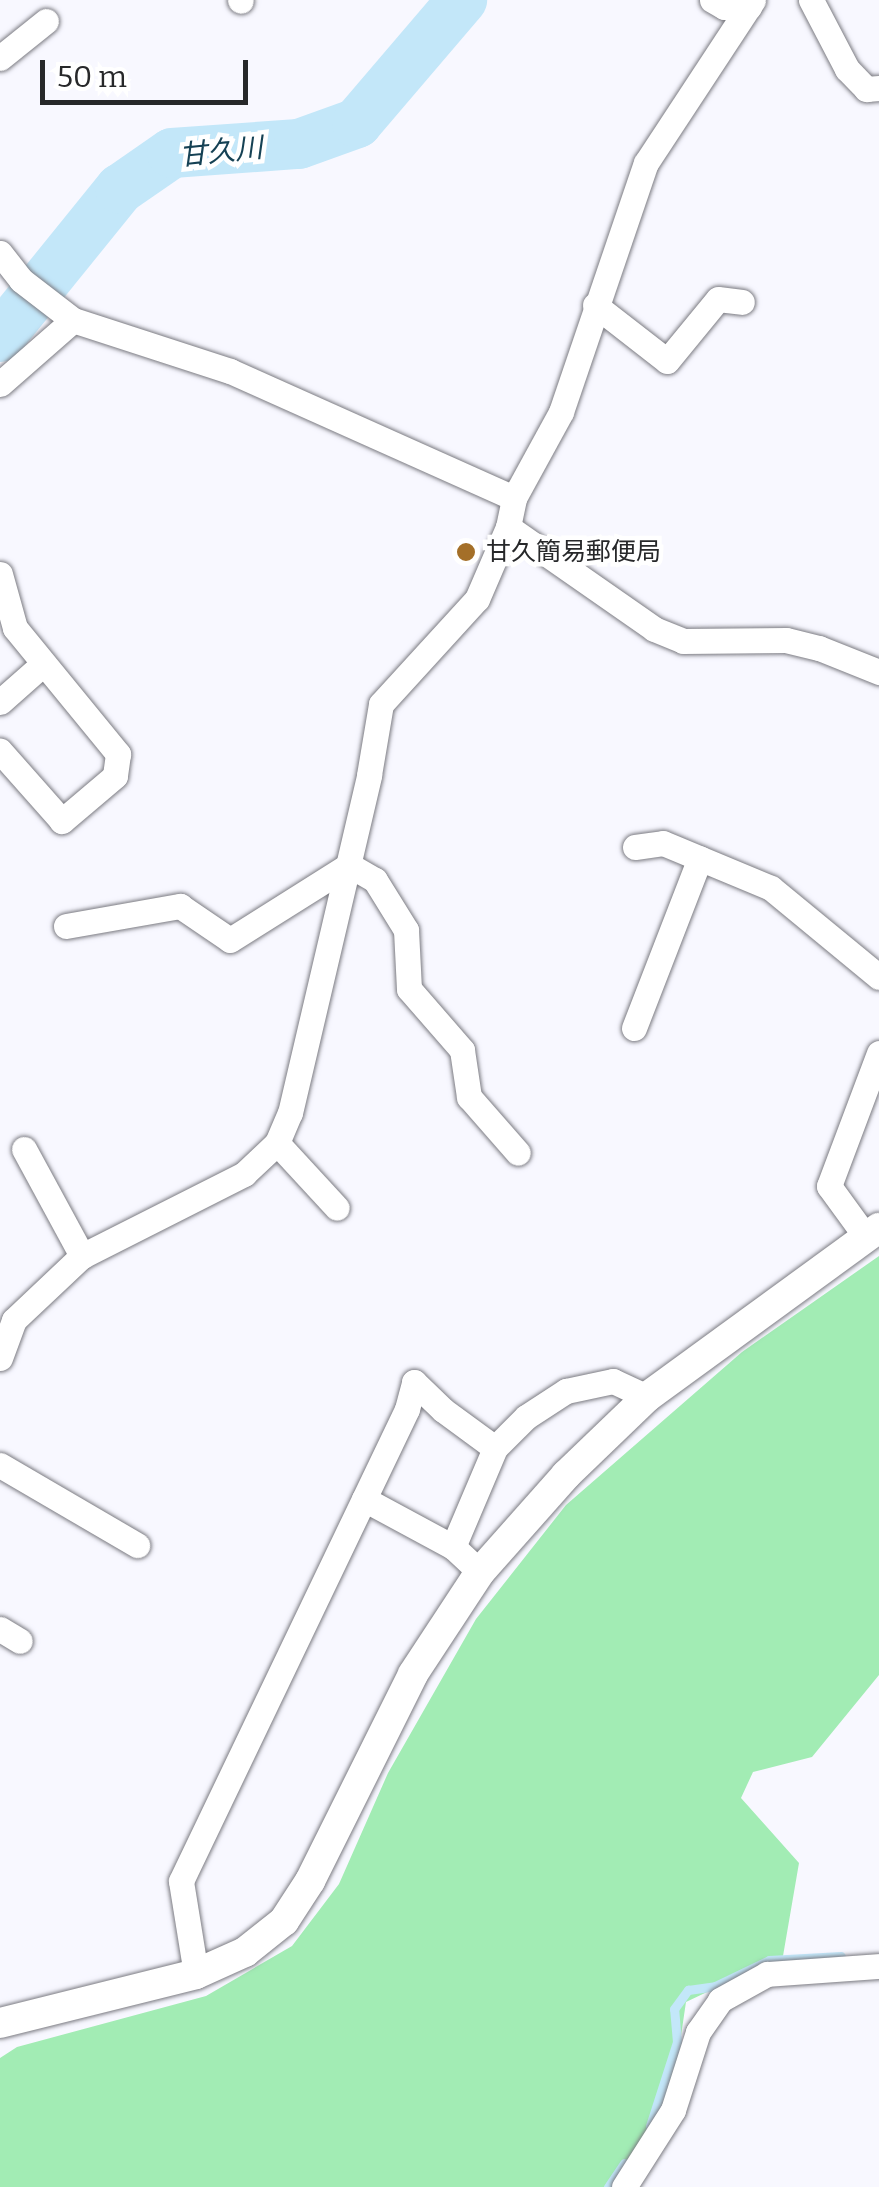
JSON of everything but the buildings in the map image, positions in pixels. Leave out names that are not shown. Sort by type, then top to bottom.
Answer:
[{"type":"street","points":[[712,0],[724,7],[751,3]]},
{"type":"street","points":[[810,0],[847,69],[866,89],[879,88]]},
{"type":"street","points":[[0,1358],[14,1320],[82,1256],[244,1174],[277,1143],[290,1114],[381,704],[477,599],[508,527],[514,498],[562,412],[646,163],[751,3]]},
{"type":"street","points":[[0,58],[46,21]]},
{"type":"street","points":[[0,254],[22,280],[64,314],[230,371],[514,498]]},
{"type":"street","points":[[595,305],[667,361],[718,299],[742,302]]},
{"type":"street","points":[[0,384],[64,314]]},
{"type":"street","points":[[508,527],[654,629],[683,641],[786,640],[820,648],[879,672]]},
{"type":"street","points":[[0,574],[15,628],[118,754],[115,776],[62,821],[0,751]]},
{"type":"street","points":[[0,702],[42,665]]},
{"type":"street","points":[[634,847],[662,842],[771,888],[879,977]]},
{"type":"street","points":[[634,1028],[700,858]]},
{"type":"street","points":[[66,926],[180,906],[230,940],[348,865]]},
{"type":"street","points":[[348,865],[376,880],[406,930],[409,989],[462,1050],[469,1097],[518,1154]]},
{"type":"street","points":[[0,2024],[196,1974],[245,1952],[284,1921],[310,1881],[414,1674],[480,1572],[566,1475],[647,1397],[872,1232],[829,1186],[879,1053]]},
{"type":"street","points":[[277,1143],[337,1208]]},
{"type":"street","points":[[24,1149],[82,1256]]},
{"type":"street","points":[[454,1547],[495,1448],[526,1417],[566,1392],[613,1381],[647,1397]]},
{"type":"street","points":[[196,1974],[180,1880],[407,1409],[414,1382],[443,1410],[495,1448]]},
{"type":"street","points":[[0,1466],[136,1545]]},
{"type":"street","points":[[364,1499],[454,1547],[480,1572]]},
{"type":"street","points":[[624,2187],[673,2110],[698,2032],[720,2000],[767,1974],[879,1966]]},
{"type":"green space","points":[[879,1256],[879,1675],[812,1757],[753,1772],[741,1798],[799,1863],[783,1956],[686,2002],[673,2090],[616,2187],[0,2187],[0,2058],[17,2047],[206,1996],[292,1946],[339,1884],[388,1773],[476,1619],[566,1505],[742,1352]]},
{"type":"waterway","name":"甘久川","points":[[0,337],[120,189],[172,153],[299,144],[357,123],[462,0]]},
{"type":"waterway","points":[[650,2126],[677,2042],[674,2009],[688,1990],[715,1986],[769,1960],[841,1956]]},
{"type":"waterway","points":[[608,2187],[624,2163]]},
{"type":"place","name":"甘久簡易郵便局","points":[[466,552]]}]
